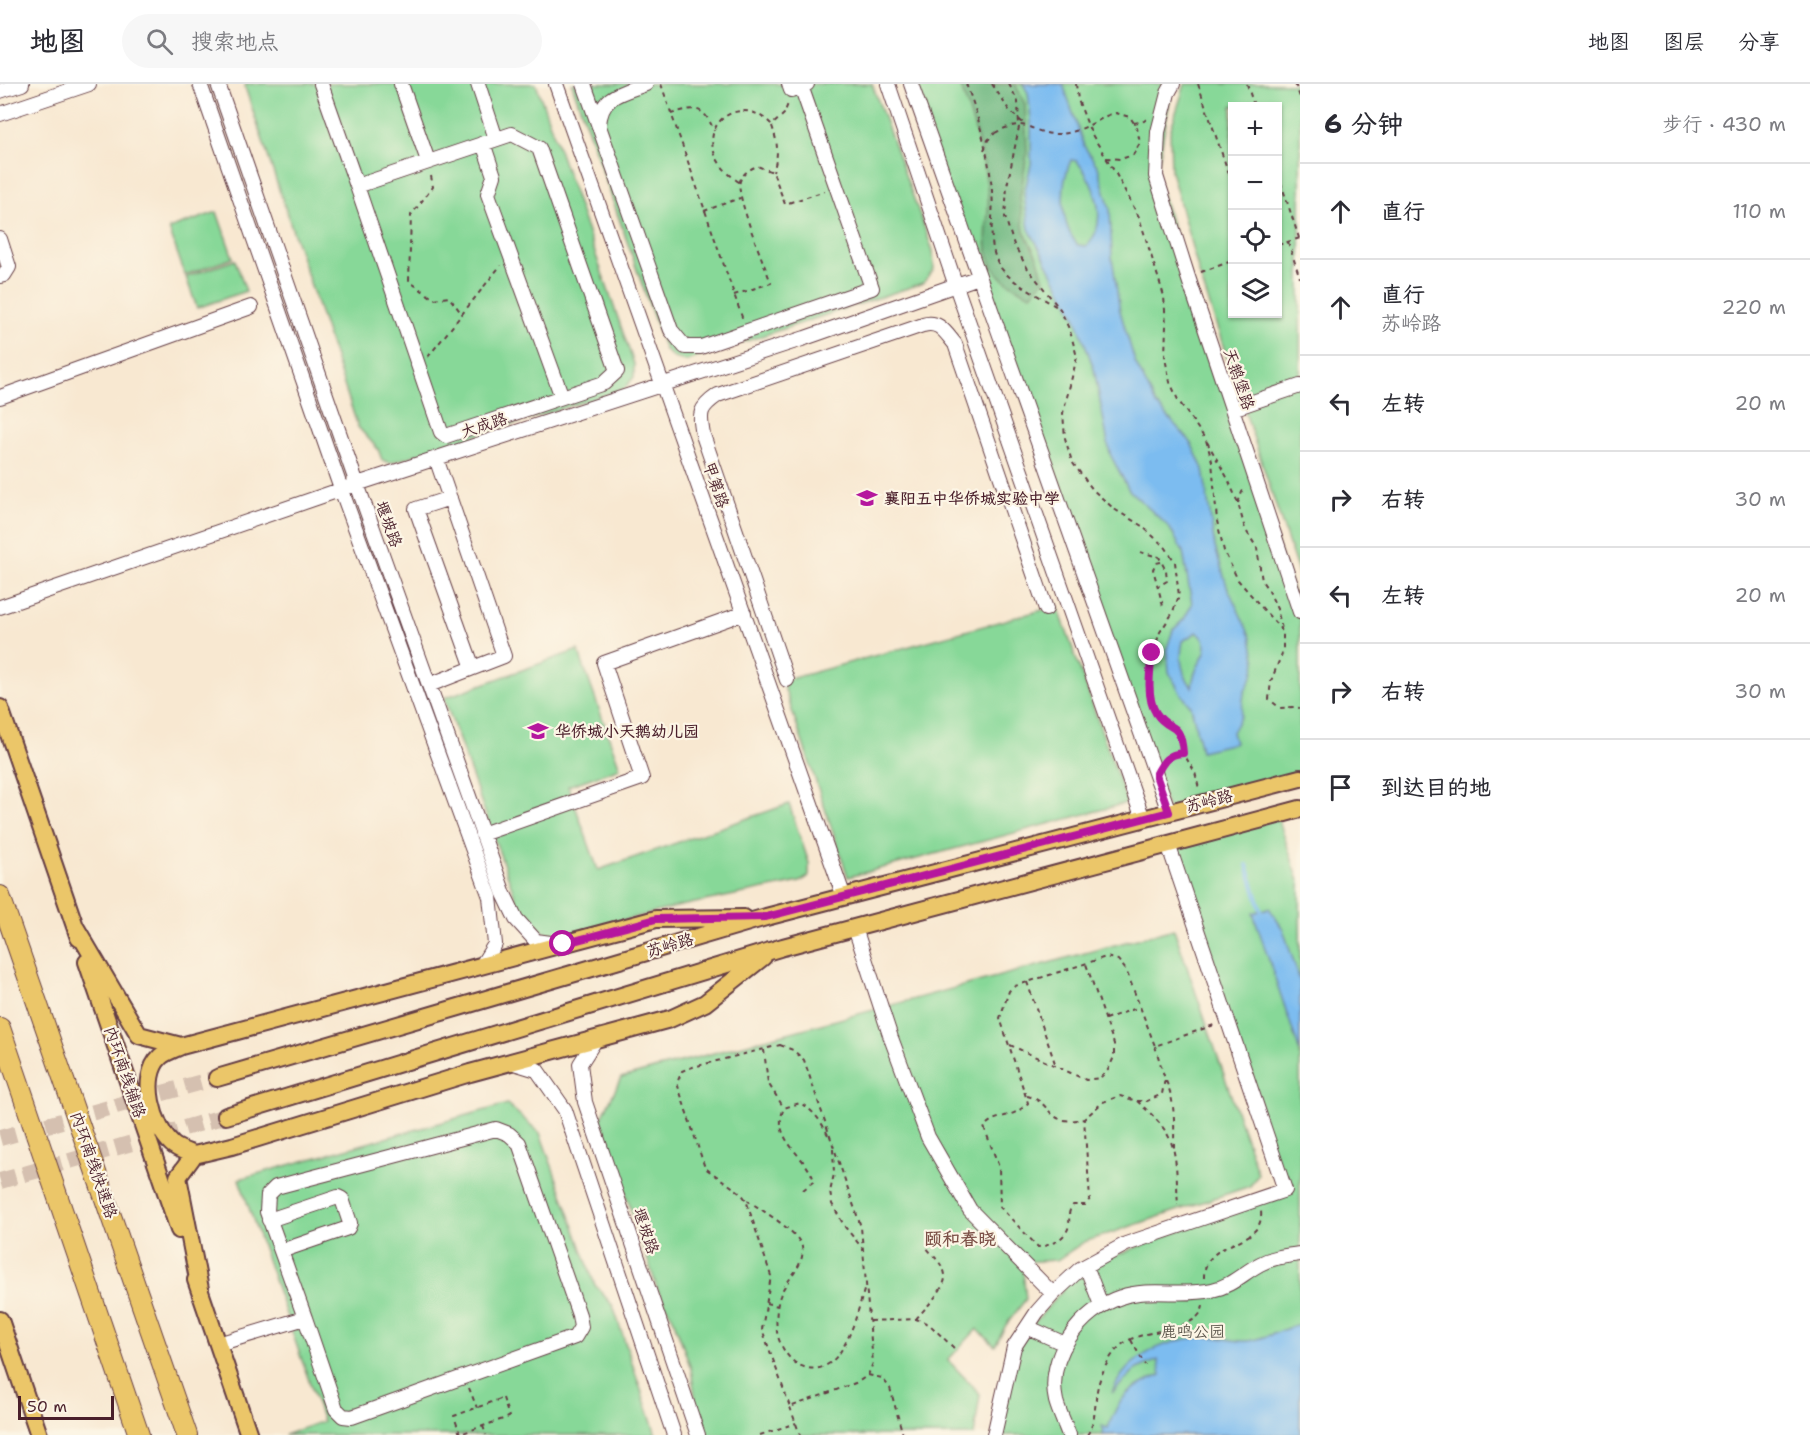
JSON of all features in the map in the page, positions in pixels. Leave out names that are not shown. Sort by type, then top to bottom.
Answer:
[{"type":"highway","name":"内环南线快速路","points":[[0,896],[187,1435]]},
{"type":"highway","points":[[0,1028],[139,1435]]},
{"type":"main road","name":"内环南线辅路","points":[[0,708],[249,1435]]},
{"type":"main road","name":"苏岭路","points":[[217,1078],[766,917],[1300,778]]},
{"type":"main road","name":"苏岭路","points":[[226,1116],[783,947],[1300,809]]},
{"type":"main road","points":[[766,917],[656,919],[181,1046],[159,1057],[151,1074],[150,1101],[158,1126],[173,1145],[194,1155],[232,1146],[512,1062],[670,1019],[705,1004],[765,955],[783,947]]},
{"type":"main road","points":[[76,928],[139,1035],[181,1046]]},
{"type":"main road","points":[[194,1155],[178,1177],[200,1289]]},
{"type":"main road","points":[[0,1320],[39,1435]]},
{"type":"street","points":[[0,91],[22,84]]},
{"type":"street","points":[[0,114],[89,84]]},
{"type":"street","name":"堰坡路","points":[[200,84],[341,489],[490,897],[495,944],[482,965]]},
{"type":"street","name":"堰坡路","points":[[218,84],[357,484],[504,894],[516,919],[536,941],[563,944]]},
{"type":"street","points":[[321,84],[441,432],[446,435],[604,383],[617,371],[539,148],[512,134],[357,186]]},
{"type":"street","points":[[401,84],[428,161]]},
{"type":"street","points":[[478,84],[490,141],[494,176],[488,194],[562,397]]},
{"type":"street","name":"甲第路","points":[[556,84],[844,897]]},
{"type":"street","points":[[584,84],[671,330],[686,347],[701,347],[872,288],[797,86]]},
{"type":"street","points":[[599,127],[600,112],[606,101],[646,84]]},
{"type":"street","points":[[888,84],[956,286],[1143,819]]},
{"type":"street","points":[[911,84],[1169,812]]},
{"type":"street","name":"天鹅堡路","points":[[1173,84],[1168,93],[1158,132],[1156,176],[1300,612]]},
{"type":"street","points":[[0,239],[9,267],[4,275],[0,276]]},
{"type":"street","name":"大成路","points":[[0,607],[341,489],[805,338],[979,277]]},
{"type":"street","points":[[0,397],[251,307]]},
{"type":"street","points":[[787,680],[703,435],[700,419],[705,404],[718,395],[922,325],[931,323],[942,326],[955,344],[1046,609]]},
{"type":"street","points":[[805,338],[813,362]]},
{"type":"street","points":[[1232,409],[1300,386]]},
{"type":"street","points":[[429,685],[504,656],[436,458]]},
{"type":"street","points":[[450,498],[416,509],[473,668]]},
{"type":"street","points":[[483,834],[642,778],[604,663],[744,613]]},
{"type":"street","points":[[1168,844],[1286,1190]]},
{"type":"street","points":[[855,928],[891,1038],[928,1137],[970,1210],[1053,1293]]},
{"type":"street","name":"堰坡路","points":[[596,1039],[580,1064],[585,1102],[698,1435]]},
{"type":"street","points":[[512,1062],[537,1070],[564,1110],[674,1435]]},
{"type":"street","points":[[496,1129],[509,1134],[519,1143],[581,1327],[575,1337],[352,1417],[343,1416],[336,1409],[269,1220],[268,1195],[276,1187],[496,1129]]},
{"type":"street","points":[[994,1435],[1014,1347],[1053,1293],[1086,1266],[1126,1244],[1300,1185]]},
{"type":"street","points":[[269,1220],[338,1197],[342,1198],[350,1223],[348,1227],[281,1251]]},
{"type":"street","points":[[1070,1435],[1056,1399],[1055,1375],[1060,1354],[1078,1325],[1101,1305],[1122,1296],[1142,1293],[1204,1292],[1231,1284],[1260,1263],[1279,1256],[1300,1254]]},
{"type":"street","points":[[1086,1266],[1101,1305]]},
{"type":"street","points":[[218,1344],[305,1318]]},
{"type":"street","points":[[1027,1327],[1065,1344]]},
{"type":"path","points":[[661,84],[747,332]]},
{"type":"path","points":[[966,84],[976,112],[993,193],[990,223],[993,246],[1000,267],[1023,288],[1060,309]]},
{"type":"path","points":[[992,84],[1009,110],[1024,124],[1035,129],[1057,134],[1078,131],[1116,113],[1131,117],[1137,128],[1140,143],[1133,155],[1121,159],[1107,158]]},
{"type":"path","points":[[1010,84],[1018,102],[1019,126],[1006,186],[1005,217],[1014,245],[1029,269],[1060,309],[1070,330],[1077,357],[1063,413],[1065,438],[1072,462],[1093,490],[1114,509],[1142,526],[1166,548],[1175,562],[1179,596],[1152,653],[1148,682],[1155,713],[1182,736],[1183,753],[1195,772],[1204,803]]},
{"type":"path","points":[[1076,84],[1078,100],[1091,133],[1139,217],[1164,296],[1167,325],[1166,358],[1170,382],[1178,400],[1206,440],[1228,479],[1245,529],[1257,548],[1262,581],[1277,609],[1283,651],[1271,681],[1269,699],[1280,708],[1294,706],[1300,708]]},
{"type":"path","points":[[1198,84],[1228,169]]},
{"type":"path","points":[[1246,84],[1253,102]]},
{"type":"path","points":[[1295,84],[1300,97]]},
{"type":"path","points":[[772,125],[784,114],[797,86]]},
{"type":"path","points":[[671,114],[689,108],[700,110],[709,118],[714,131]]},
{"type":"path","points":[[739,182],[725,172],[714,157],[711,137],[720,119],[743,111],[763,116],[772,125],[778,156],[774,172],[785,204],[836,187]]},
{"type":"path","points":[[984,150],[988,140],[995,133],[1009,126],[1024,124]]},
{"type":"path","points":[[428,161],[433,187],[411,215],[409,281],[434,298],[449,297],[462,314]]},
{"type":"path","points":[[734,295],[771,284],[740,198],[739,182],[747,171],[757,166],[774,172]]},
{"type":"path","points":[[1282,186],[1300,238],[1282,244]]},
{"type":"path","points":[[704,211],[740,198]]},
{"type":"path","points":[[1288,242],[1300,278]]},
{"type":"path","points":[[419,369],[510,254]]},
{"type":"path","points":[[1188,277],[1228,263]]},
{"type":"path","points":[[1206,440],[1212,461],[1217,521],[1224,551],[1238,580],[1282,632]]},
{"type":"path","points":[[1140,552],[1159,557],[1162,561],[1167,581],[1157,587]]},
{"type":"path","points":[[1162,561],[1156,563],[1152,569],[1163,606]]},
{"type":"path","points":[[1156,775],[1165,758],[1175,753],[1183,753]]},
{"type":"path","points":[[1084,1119],[1090,1200],[1085,1205],[1073,1205],[1068,1211],[1069,1226],[1065,1235],[1047,1246],[1038,1247],[1000,1207],[999,1167],[984,1127],[989,1121],[1019,1112],[1028,1103],[1000,1018],[1009,991],[1014,986],[1106,957],[1118,960],[1126,970],[1173,1097],[1178,1205]]},
{"type":"path","points":[[1010,1045],[1086,1080],[1100,1078],[1108,1070],[1114,1057],[1114,1044],[1086,963]]},
{"type":"path","points":[[1027,982],[1056,1066]]},
{"type":"path","points":[[1105,1019],[1140,1007]]},
{"type":"path","points":[[1155,1046],[1228,1020]]},
{"type":"path","points":[[790,1407],[858,1382],[868,1375],[873,1363],[861,1227],[804,1060],[793,1050],[780,1045],[682,1071],[677,1083],[705,1168],[793,1233],[802,1247],[800,1263],[780,1295],[778,1306],[777,1335],[783,1350],[797,1365],[816,1370],[832,1364],[850,1335],[866,1284]]},
{"type":"path","points":[[764,1049],[768,1083],[784,1108]]},
{"type":"path","points":[[1026,1096],[1042,1104],[1054,1117],[1069,1122],[1084,1119],[1103,1102],[1120,1096],[1137,1101],[1147,1101],[1162,1094],[1165,1079]]},
{"type":"path","points":[[1137,1101],[1168,1134],[1174,1152]]},
{"type":"path","points":[[784,1108],[800,1103],[820,1120],[833,1144],[834,1174],[830,1192],[832,1204],[845,1227],[863,1249]]},
{"type":"path","points":[[784,1108],[780,1118],[782,1131],[790,1147],[812,1173],[814,1181],[803,1190]]},
{"type":"path","points":[[1086,1435],[1095,1411],[1098,1386],[1106,1364],[1124,1343],[1148,1332],[1181,1326],[1195,1320],[1202,1311],[1204,1273],[1210,1257],[1228,1245],[1245,1239],[1254,1230],[1262,1217],[1260,1198]]},
{"type":"path","points":[[747,1200],[771,1276],[762,1329],[800,1435]]},
{"type":"path","points":[[916,1319],[944,1286],[945,1275],[941,1266],[926,1247]]},
{"type":"path","points":[[766,1303],[778,1306]]},
{"type":"path","points":[[869,1321],[916,1319],[929,1324],[957,1351]]},
{"type":"path","points":[[1131,1340],[1145,1365]]},
{"type":"path","points":[[868,1375],[882,1378],[890,1389],[903,1435]]},
{"type":"path","points":[[465,1376],[477,1408]]},
{"type":"path","points":[[503,1398],[509,1417],[483,1426],[460,1434],[454,1416],[503,1398]]},
{"type":"path","points":[[760,1435],[796,1423]]},
{"type":"path","points":[[483,1426],[486,1435]]},
{"type":"green space","points":[[246,84],[536,84],[634,364],[634,377],[624,389],[390,463],[382,460],[378,449],[358,427],[245,87]]},
{"type":"green space","points":[[572,84],[872,84],[933,251],[934,269],[923,283],[686,361],[674,358],[665,350]]},
{"type":"green space","points":[[911,84],[1173,84],[1156,176],[1300,612],[1300,778],[1169,812]]},
{"type":"green space","points":[[960,84],[1015,84],[1025,104],[1027,154],[1020,198],[1024,231],[1038,259],[1044,280],[1031,295],[999,275],[988,255],[986,240],[988,203],[984,167]]},
{"type":"green space","points":[[1185,84],[1300,84],[1300,578],[1199,273],[1171,171],[1170,131]]},
{"type":"green space","points":[[217,212],[233,258],[185,275],[169,229]]},
{"type":"green space","points":[[235,260],[246,291],[197,308],[186,277]]},
{"type":"green space","points":[[1057,604],[1127,803],[848,877],[782,681],[1046,609]]},
{"type":"green space","points":[[578,650],[620,768],[568,786],[598,870],[789,804],[809,863],[809,876],[800,882],[680,906],[570,934],[550,934],[532,924],[517,902],[444,698]]},
{"type":"green space","name":"鹿鸣公园","points":[[1277,815],[1300,884],[1300,1435],[994,1435],[1014,1347],[1080,1269],[1285,1190],[1168,844]]},
{"type":"green space","points":[[1174,929],[1258,1174],[1250,1186],[1084,1242],[1057,1260],[1022,1262],[1026,1299],[1006,1325],[995,1346],[977,1329],[948,1360],[980,1394],[974,1435],[707,1435],[696,1403],[691,1369],[673,1318],[658,1291],[601,1119],[621,1078]]},
{"type":"green space","points":[[507,1104],[540,1133],[595,1285],[613,1306],[656,1435],[285,1435],[323,1421],[239,1179]]},
{"type":"water","points":[[1023,84],[1063,84],[1084,146],[1098,167],[1110,209],[1112,257],[1120,311],[1135,362],[1156,404],[1190,441],[1203,469],[1215,547],[1227,586],[1251,638],[1256,662],[1253,675],[1244,693],[1241,716],[1232,732],[1235,743],[1201,751],[1191,706],[1181,694],[1169,672],[1167,648],[1173,630],[1184,619],[1192,604],[1183,552],[1169,527],[1129,490],[1110,454],[1094,369],[1075,316],[1029,229],[1024,194],[1031,164],[1031,119],[1028,93]],"holes":[[[1071,160],[1077,161],[1084,170],[1097,203],[1098,225],[1087,246],[1078,245],[1067,226],[1063,192]],[[1197,632],[1206,647],[1194,675],[1192,687],[1183,671],[1181,654],[1183,641]]]},
{"type":"water","points":[[1269,908],[1283,929],[1300,981],[1300,1052],[1253,913]]},
{"type":"water","points":[[1300,1325],[1300,1435],[1103,1435],[1102,1426],[1108,1428],[1121,1400],[1141,1384],[1161,1375],[1158,1360],[1135,1370],[1112,1393],[1128,1368],[1152,1350],[1166,1344],[1196,1338],[1253,1340]]},
{"type":"waterway","points":[[1247,865],[1262,913]]},
{"type":"tunnel","points":[[0,1138],[217,1078]]},
{"type":"tunnel","points":[[0,1181],[226,1116]]},
{"type":"place","name":"襄阳五中华侨城实验中学","points":[[867,498]]},
{"type":"place","name":"华侨城小天鹅幼儿园","points":[[538,731]]},
{"type":"district","name":"颐和春晓","points":[[960,1239]]},
{"type":"route","points":[[563,944],[656,919],[766,917],[1169,812],[1156,775],[1165,758],[1175,753],[1183,753],[1182,736],[1155,713],[1148,682],[1152,653]]}]
